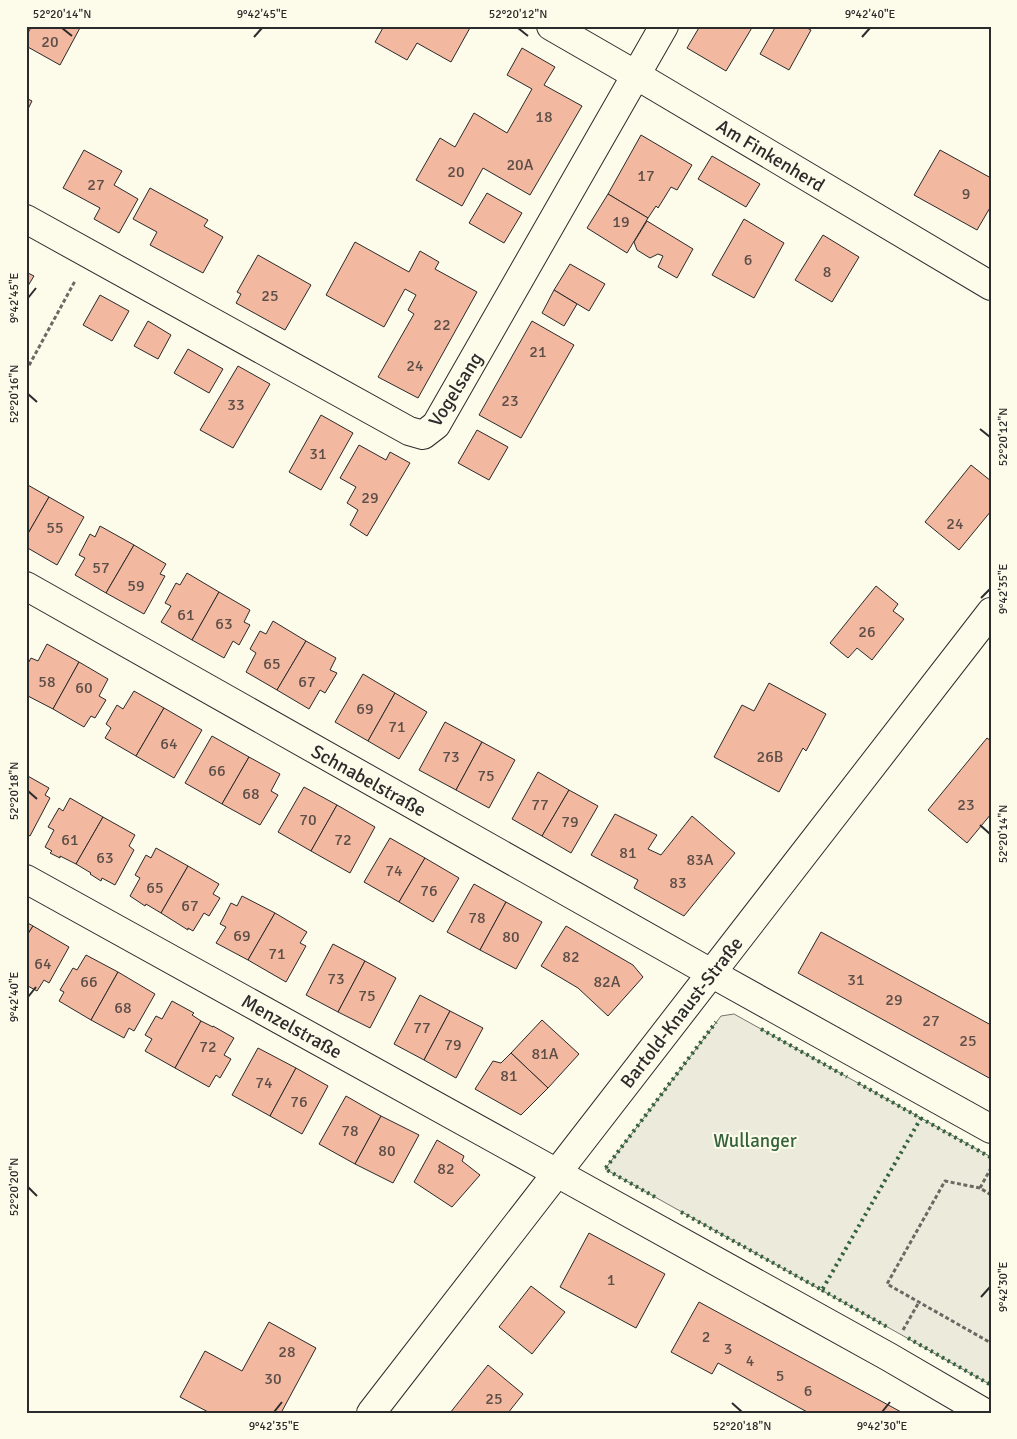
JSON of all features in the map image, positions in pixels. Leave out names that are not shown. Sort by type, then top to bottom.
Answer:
[{"type":"street","name":"Am Finkenherd","points":[[551,26],[991,286]]},
{"type":"street","name":"Vogelsang","points":[[26,219],[409,431],[423,434],[436,425],[664,26]]},
{"type":"street","name":"Schnabelstraße","points":[[26,586],[711,973]]},
{"type":"street","name":"Bartold-Knaust-Straße","points":[[371,1413],[991,612]]},
{"type":"street","name":"Menzelstraße","points":[[26,879],[557,1172]]},
{"type":"street","points":[[711,973],[991,1129]]},
{"type":"street","points":[[557,1172],[889,1357],[984,1413]]},
{"type":"path","points":[[26,371],[89,254]]},
{"type":"path","points":[[980,1188],[991,1168]]},
{"type":"path","points":[[991,1195],[980,1188],[946,1181],[887,1284],[991,1343]]},
{"type":"green space","name":"Wullanger","points":[[734,1014],[991,1157],[991,1385],[605,1169],[721,1016]]},
{"type":"building","points":[[32,26],[81,26],[60,65],[26,46],[26,36]]},
{"type":"building","points":[[384,26],[471,26],[451,62],[417,43],[407,60],[375,42]]},
{"type":"building","points":[[700,26],[753,26],[726,71],[687,48]]},
{"type":"building","points":[[776,26],[803,26],[811,30],[789,70],[760,54]]},
{"type":"building","points":[[522,48],[555,67],[544,85],[582,106],[530,195],[483,168],[462,206],[416,180],[440,138],[455,147],[474,113],[507,133],[532,89],[507,75]]},
{"type":"building","points":[[26,98],[32,101],[26,113]]},
{"type":"building","points":[[641,135],[692,165],[677,190],[671,187],[658,208],[656,206],[648,218],[608,194]]},
{"type":"building","points":[[84,150],[122,171],[114,185],[138,199],[119,233],[94,219],[100,208],[63,188]]},
{"type":"building","points":[[940,150],[991,178],[991,206],[977,230],[914,195]]},
{"type":"building","points":[[712,156],[760,184],[746,207],[698,179]]},
{"type":"building","points":[[150,188],[208,220],[204,226],[223,237],[203,273],[150,245],[157,232],[133,219]]},
{"type":"building","points":[[487,193],[522,213],[504,243],[469,223]]},
{"type":"building","points":[[608,194],[648,218],[627,253],[587,228]]},
{"type":"building","points":[[744,219],[784,243],[754,298],[712,275]]},
{"type":"building","points":[[647,221],[693,249],[677,278],[658,267],[663,256],[658,254],[650,258],[637,250],[634,242]]},
{"type":"building","points":[[823,235],[859,257],[832,302],[795,280]]},
{"type":"building","points":[[355,242],[409,272],[420,251],[439,262],[435,269],[477,292],[418,398],[378,377],[414,314],[408,310],[416,295],[405,289],[384,327],[326,295]]},
{"type":"building","points":[[258,255],[311,285],[285,330],[236,303],[241,294],[237,292]]},
{"type":"building","points":[[570,264],[605,284],[589,311],[554,290]]},
{"type":"building","points":[[26,272],[34,276],[26,289]]},
{"type":"building","points":[[554,290],[577,304],[564,326],[542,313]]},
{"type":"building","points":[[100,295],[129,311],[112,341],[83,325]]},
{"type":"building","points":[[148,321],[171,335],[158,359],[134,346]]},
{"type":"building","points":[[532,321],[574,345],[521,438],[479,415]]},
{"type":"building","points":[[188,349],[223,369],[209,393],[174,373]]},
{"type":"building","points":[[238,366],[270,384],[233,448],[200,430]]},
{"type":"building","points":[[321,415],[353,433],[321,490],[289,472]]},
{"type":"building","points":[[477,430],[508,447],[489,480],[458,463]]},
{"type":"building","points":[[359,445],[386,460],[390,452],[410,463],[367,536],[350,525],[358,510],[347,503],[356,487],[340,478]]},
{"type":"building","points":[[971,465],[991,481],[991,511],[959,550],[925,522]]},
{"type":"building","points":[[26,484],[49,497],[26,537]]},
{"type":"building","points":[[49,497],[84,517],[57,565],[26,547],[26,537]]},
{"type":"building","points":[[100,526],[134,545],[106,593],[75,575],[85,558],[79,555],[90,534],[95,537]]},
{"type":"building","points":[[134,545],[166,564],[160,574],[165,576],[144,614],[106,593]]},
{"type":"building","points":[[187,573],[219,592],[192,640],[161,622],[171,606],[165,603],[176,583],[180,585]]},
{"type":"building","points":[[876,586],[898,604],[893,611],[904,619],[872,660],[857,648],[848,658],[830,643]]},
{"type":"building","points":[[219,592],[250,610],[244,622],[250,625],[239,645],[233,641],[224,658],[192,640]]},
{"type":"building","points":[[273,621],[306,641],[277,690],[246,672],[256,653],[250,649],[260,631],[266,634]]},
{"type":"building","points":[[306,641],[336,658],[330,670],[337,673],[325,693],[320,690],[309,709],[277,690]]},
{"type":"building","points":[[47,644],[79,662],[53,709],[26,695],[26,667],[31,658],[38,661]]},
{"type":"building","points":[[79,662],[108,679],[99,696],[106,700],[95,718],[91,716],[84,727],[53,709]]},
{"type":"building","points":[[363,674],[395,693],[368,741],[335,722]]},
{"type":"building","points":[[769,683],[826,714],[806,751],[803,748],[779,792],[714,757],[742,705],[754,711]]},
{"type":"building","points":[[134,691],[164,708],[136,756],[105,738],[111,728],[106,724],[117,705],[123,709]]},
{"type":"building","points":[[395,693],[427,712],[399,759],[368,741]]},
{"type":"building","points":[[164,708],[202,730],[174,778],[136,756]]},
{"type":"building","points":[[445,722],[482,742],[456,790],[419,770]]},
{"type":"building","points":[[212,736],[249,757],[222,804],[185,783]]},
{"type":"building","points":[[987,738],[991,741],[991,814],[967,843],[928,810]]},
{"type":"building","points":[[482,742],[515,760],[489,808],[456,790]]},
{"type":"building","points":[[249,757],[280,774],[271,791],[278,795],[260,825],[222,804]]},
{"type":"building","points":[[538,772],[569,790],[542,836],[512,819]]},
{"type":"building","points":[[26,775],[49,788],[45,795],[50,798],[30,836],[26,834]]},
{"type":"building","points":[[304,787],[337,805],[311,851],[278,832]]},
{"type":"building","points":[[569,790],[598,806],[571,853],[542,836]]},
{"type":"building","points":[[70,798],[103,817],[76,864],[50,853],[52,851],[45,847],[54,830],[48,827],[59,808],[63,811]]},
{"type":"building","points":[[337,805],[375,827],[350,873],[311,851]]},
{"type":"building","points":[[615,814],[657,835],[648,849],[661,855],[692,816],[735,853],[684,916],[634,888],[638,880],[591,855]]},
{"type":"building","points":[[103,817],[135,835],[129,846],[134,850],[115,885],[102,878],[101,881],[76,864]]},
{"type":"building","points":[[390,838],[425,858],[399,902],[364,882]]},
{"type":"building","points":[[156,848],[188,866],[161,913],[146,904],[145,906],[130,896],[140,878],[135,875],[146,855],[151,858]]},
{"type":"building","points":[[425,858],[459,878],[433,922],[399,902]]},
{"type":"building","points":[[188,866],[219,884],[213,894],[220,898],[209,916],[204,913],[193,931],[188,928],[188,930],[161,913]]},
{"type":"building","points":[[474,884],[506,902],[480,950],[447,932]]},
{"type":"building","points":[[242,896],[275,913],[248,960],[216,943],[226,927],[220,924],[231,903],[237,906]]},
{"type":"building","points":[[506,902],[542,922],[516,969],[480,950]]},
{"type":"building","points":[[275,913],[307,932],[300,943],[306,946],[286,982],[248,960]]},
{"type":"building","points":[[26,922],[33,926],[26,937]]},
{"type":"building","points":[[33,926],[69,947],[49,983],[44,980],[37,991],[26,985],[26,937]]},
{"type":"building","points":[[566,926],[633,965],[643,977],[608,1016],[578,988],[541,966]]},
{"type":"building","points":[[821,932],[991,1025],[991,1079],[798,973]]},
{"type":"building","points":[[333,944],[365,961],[338,1012],[306,995]]},
{"type":"building","points":[[86,955],[118,972],[91,1020],[59,1001],[64,992],[60,990],[73,968],[77,970]]},
{"type":"building","points":[[365,961],[396,978],[370,1028],[338,1012]]},
{"type":"building","points":[[118,972],[155,994],[134,1031],[129,1028],[124,1038],[91,1020]]},
{"type":"building","points":[[420,995],[450,1011],[424,1060],[394,1044]]},
{"type":"building","points":[[172,1001],[194,1013],[192,1015],[201,1021],[175,1068],[145,1051],[152,1039],[145,1035],[156,1016],[162,1019]]},
{"type":"building","points":[[450,1011],[483,1028],[456,1078],[424,1060]]},
{"type":"building","points":[[542,1020],[579,1054],[548,1088],[511,1053]]},
{"type":"building","points":[[201,1021],[234,1038],[224,1055],[231,1059],[220,1078],[216,1075],[209,1087],[175,1068]]},
{"type":"building","points":[[258,1048],[296,1068],[270,1116],[232,1095]]},
{"type":"building","points":[[511,1053],[548,1088],[521,1115],[475,1089],[493,1061],[501,1063]]},
{"type":"building","points":[[296,1068],[328,1086],[302,1134],[270,1116]]},
{"type":"building","points":[[346,1096],[381,1116],[355,1164],[319,1144]]},
{"type":"building","points":[[381,1116],[419,1135],[393,1183],[355,1164]]},
{"type":"building","points":[[437,1140],[464,1156],[462,1161],[480,1175],[452,1207],[414,1182]]},
{"type":"building","points":[[589,1233],[665,1274],[636,1328],[560,1287]]},
{"type":"building","points":[[531,1286],[565,1312],[532,1354],[499,1327]]},
{"type":"building","points":[[699,1302],[903,1413],[809,1413],[718,1363],[712,1374],[671,1352]]},
{"type":"building","points":[[269,1322],[316,1348],[281,1413],[210,1413],[180,1397],[205,1351],[242,1371]]},
{"type":"building","points":[[488,1365],[523,1394],[508,1413],[450,1413]]},
{"type":"hedge","points":[[655,1197],[605,1169],[716,1022]]},
{"type":"hedge","points":[[761,1029],[847,1077]]},
{"type":"hedge","points":[[858,1083],[990,1157]]},
{"type":"hedge","points":[[681,1212],[822,1290],[921,1118]]},
{"type":"hedge","points":[[822,1290],[889,1328]]},
{"type":"hedge","points":[[908,1338],[991,1385]]}]
